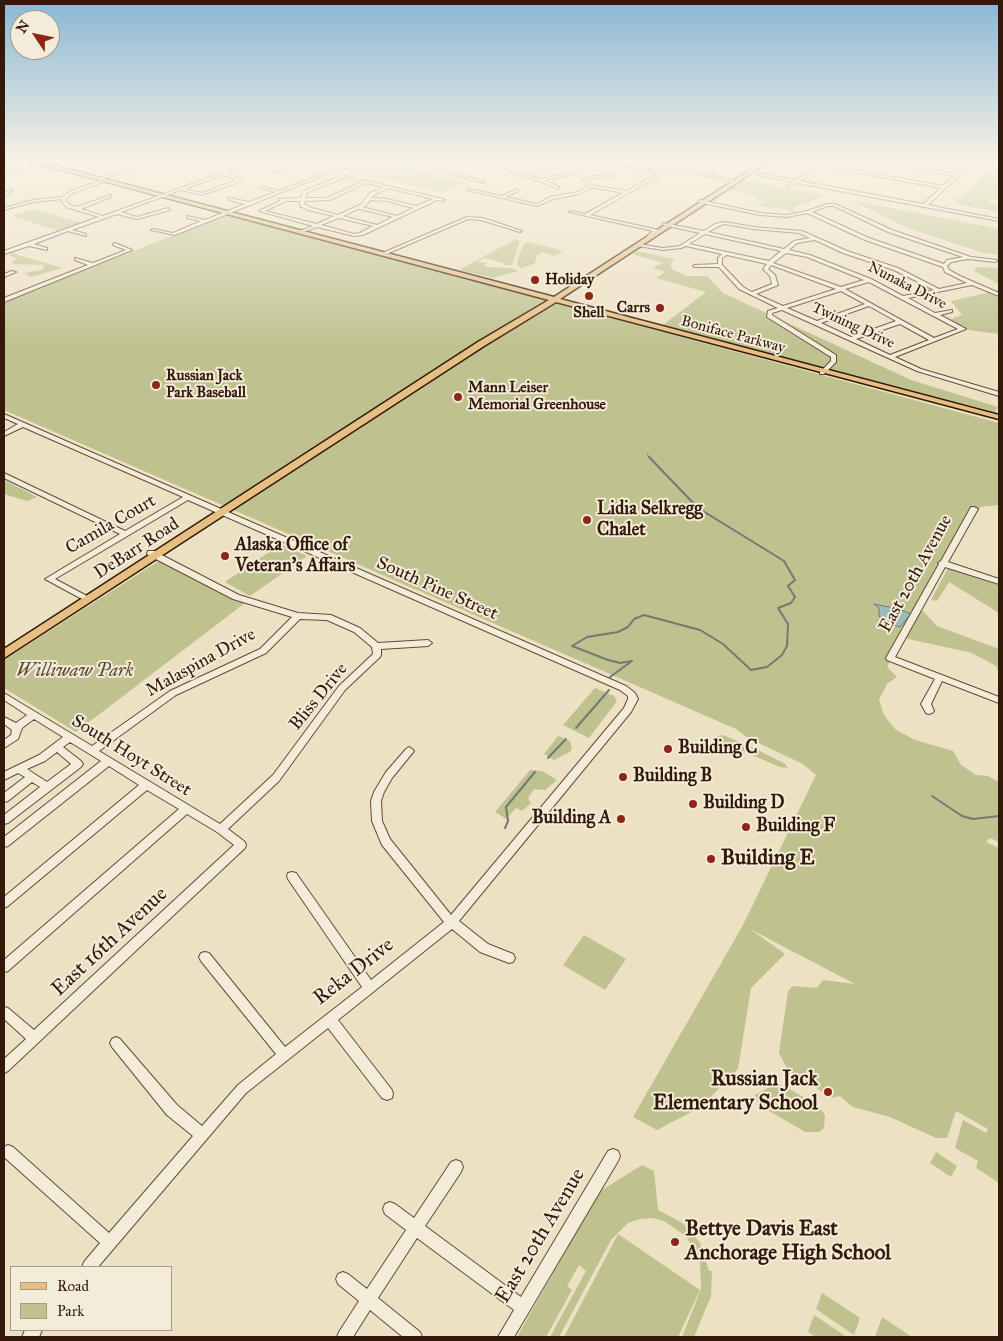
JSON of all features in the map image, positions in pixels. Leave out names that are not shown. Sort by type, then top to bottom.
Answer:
[{"type":"main road","name":"Boniface Parkway","points":[[271,224],[999,417]]},
{"type":"main road","name":"DeBarr Road","points":[[551,299],[640,245],[671,224]]},
{"type":"main road","name":"DeBarr Road","points":[[4,654],[154,554],[221,512],[262,482],[287,470],[630,246],[667,226]]},
{"type":"main road","points":[[616,260],[630,246]]},
{"type":"main road","name":"Boniface Parkway","points":[[824,372],[999,421]]},
{"type":"main road","name":"DeBarr Road","points":[[4,646],[82,596],[154,554]]},
{"type":"street","points":[[4,253],[85,224]]},
{"type":"street","points":[[153,230],[169,234],[198,224]]},
{"type":"street","points":[[307,224],[354,235],[382,224]]},
{"type":"street","points":[[302,232],[321,224]]},
{"type":"street","points":[[368,224],[377,226]]},
{"type":"street","points":[[382,254],[416,238],[448,228],[454,224]]},
{"type":"street","points":[[493,224],[520,231]]},
{"type":"street","points":[[623,224],[655,231]]},
{"type":"street","points":[[640,245],[663,249],[688,244],[720,224],[800,232],[896,269],[938,290]]},
{"type":"street","points":[[833,224],[867,239],[945,266],[947,271],[970,284],[999,295]]},
{"type":"street","points":[[875,224],[890,231],[970,258],[995,261]]},
{"type":"street","name":"Nunaka Drive","points":[[667,226],[808,256],[869,280],[963,329]]},
{"type":"street","points":[[68,230],[84,235]]},
{"type":"street","points":[[640,245],[655,231]]},
{"type":"street","points":[[752,294],[775,285],[772,275],[766,270],[770,263],[796,242],[815,239]]},
{"type":"street","points":[[29,244],[45,249]]},
{"type":"street","points":[[4,300],[130,250],[115,244]]},
{"type":"street","points":[[688,244],[770,263],[841,289],[898,322],[934,340]]},
{"type":"street","points":[[695,266],[720,265],[720,258],[725,254]]},
{"type":"street","points":[[945,266],[949,261],[970,258]]},
{"type":"street","points":[[77,259],[94,265]]},
{"type":"street","name":"Twining Drive","points":[[720,265],[741,288],[752,294],[918,370],[999,394]]},
{"type":"street","points":[[4,276],[14,272]]},
{"type":"street","points":[[824,372],[834,361],[834,356],[769,316],[770,312],[869,280]]},
{"type":"street","points":[[905,298],[970,284]]},
{"type":"street","points":[[817,323],[868,305]]},
{"type":"street","points":[[936,314],[950,311]]},
{"type":"street","points":[[851,339],[898,322]]},
{"type":"street","points":[[889,357],[963,329]]},
{"type":"street","name":"South Pine Street","points":[[4,416],[623,688],[632,694],[633,699]]},
{"type":"street","points":[[4,434],[23,424]]},
{"type":"street","points":[[4,475],[124,533]]},
{"type":"street","name":"Camila Court","points":[[82,596],[50,579],[124,533],[136,529],[188,497]]},
{"type":"street","name":"East 20th Avenue","points":[[940,677],[890,658],[974,509]]},
{"type":"street","points":[[154,554],[236,597],[298,616],[328,617],[357,630],[376,646],[428,643]]},
{"type":"street","points":[[942,563],[999,582]]},
{"type":"street","name":"Malaspina Drive","points":[[92,751],[173,693],[263,651],[298,616]]},
{"type":"street","name":"Bliss Drive","points":[[221,829],[276,778],[342,688],[377,655],[376,646]]},
{"type":"street","points":[[929,711],[926,704],[940,677],[999,700]]},
{"type":"street","name":"Reka Drive","points":[[90,1266],[242,1089],[452,922],[628,710],[633,699]]},
{"type":"street","name":"South Hoyt Street","points":[[6,700],[34,715],[221,829],[237,839],[241,845]]},
{"type":"street","points":[[4,745],[15,737],[8,725],[34,715]]},
{"type":"street","points":[[4,776],[42,758],[70,737]]},
{"type":"street","points":[[4,820],[78,764],[57,747]]},
{"type":"street","points":[[409,751],[382,786],[376,801],[377,821],[386,842],[452,922],[484,948],[509,958]]},
{"type":"street","points":[[4,843],[108,761]]},
{"type":"street","points":[[19,769],[48,787]]},
{"type":"street","points":[[4,798],[32,777]]},
{"type":"street","points":[[4,903],[146,784]]},
{"type":"street","points":[[4,967],[186,809]]},
{"type":"street","name":"East 16th Avenue","points":[[4,1067],[241,845]]},
{"type":"street","points":[[292,876],[369,987]]},
{"type":"street","points":[[205,957],[284,1055]]},
{"type":"street","points":[[4,1012],[34,1038]]},
{"type":"street","points":[[329,1019],[388,1094]]},
{"type":"street","points":[[116,1044],[172,1110],[202,1135]]},
{"type":"street","points":[[8,1152],[110,1244]]},
{"type":"street","name":"East 20th Avenue","points":[[506,1337],[613,1156]]},
{"type":"street","points":[[344,1337],[456,1167]]},
{"type":"street","points":[[390,1209],[523,1308]]},
{"type":"street","points":[[343,1278],[415,1337]]},
{"type":"green space","points":[[36,224],[79,224],[59,231]]},
{"type":"green space","points":[[203,224],[262,224],[999,423],[999,505],[980,507],[921,609],[937,626],[999,649],[999,672],[996,666],[972,653],[904,638],[887,667],[897,677],[887,684],[879,700],[884,715],[895,729],[915,740],[953,751],[961,765],[976,775],[988,776],[999,782],[999,842],[990,838],[986,842],[999,848],[999,1183],[976,1168],[978,1161],[955,1148],[963,1120],[986,1133],[988,1129],[956,1111],[947,1138],[936,1138],[890,1117],[853,1107],[840,1096],[832,1098],[788,1070],[779,1053],[788,991],[793,986],[817,988],[823,980],[855,984],[750,929],[785,954],[751,988],[738,1069],[701,1107],[657,1130],[633,1117],[743,925],[816,775],[803,764],[748,738],[736,729],[4,410],[4,302]]},
{"type":"green space","points":[[898,224],[971,224],[999,229],[999,255],[981,252]]},
{"type":"green space","points":[[516,239],[520,242],[512,265],[504,265],[504,263],[486,258],[477,262],[488,263],[484,265],[487,267],[512,268],[518,271],[493,278],[459,270]]},
{"type":"green space","points":[[528,242],[563,251],[554,256],[542,252],[537,255],[535,263],[522,268],[518,266],[517,260],[524,244]]},
{"type":"green space","points":[[637,251],[674,259],[670,265],[672,269],[686,276],[707,276],[723,293],[911,380],[998,407],[995,412],[663,325],[706,292],[656,278],[665,272],[653,268],[662,263],[633,254]]},
{"type":"green space","points":[[12,252],[62,268],[31,277],[24,273],[42,270],[45,265],[13,264],[12,261],[18,259],[9,255]]},
{"type":"green space","points":[[977,267],[999,268],[999,284],[974,271]]},
{"type":"green space","points":[[999,290],[999,334],[969,330],[955,324],[951,319],[962,315],[951,301]]},
{"type":"green space","points":[[4,480],[37,497],[27,501],[4,494]]},
{"type":"green space","points":[[281,544],[307,556],[250,596],[225,582]]},
{"type":"green space","name":"Williwaw Park","points":[[159,561],[245,603],[76,732],[4,688],[4,660]]},
{"type":"green space","points":[[948,568],[999,585],[999,613],[949,582],[937,601],[931,600]]},
{"type":"green space","points":[[595,688],[614,696],[617,701],[589,738],[563,725]]},
{"type":"green space","points":[[723,735],[754,748],[785,764],[788,768],[780,767],[712,738]]},
{"type":"green space","points":[[558,736],[570,741],[572,748],[570,752],[554,760],[544,754]]},
{"type":"green space","points":[[530,770],[542,771],[557,780],[545,790],[534,789],[528,798],[531,803],[522,811],[516,808],[506,819],[495,812]]},
{"type":"green space","points":[[584,935],[626,959],[605,990],[563,965]]},
{"type":"green space","points":[[775,1084],[786,1087],[817,1105],[825,1115],[824,1128],[819,1132],[805,1132],[759,1105],[755,1095]]},
{"type":"green space","points":[[936,1152],[957,1166],[951,1177],[930,1163]]},
{"type":"green space","points":[[642,1165],[654,1171],[658,1210],[681,1222],[691,1231],[700,1243],[709,1271],[712,1271],[711,1296],[694,1337],[682,1337],[701,1289],[700,1261],[686,1236],[664,1221],[652,1218],[628,1223],[611,1240],[559,1337],[550,1337],[586,1271],[579,1265],[567,1286],[572,1290],[546,1337],[517,1337],[599,1192]]},
{"type":"green space","points":[[618,1234],[700,1290],[678,1337],[564,1337]]},
{"type":"green space","points":[[822,1293],[860,1318],[854,1335],[816,1309]]},
{"type":"green space","points":[[814,1315],[847,1337],[816,1337],[808,1332]]},
{"type":"green space","points":[[882,1317],[912,1337],[875,1337]]},
{"type":"water","points":[[874,604],[899,609],[911,614],[900,627],[882,620],[879,616],[879,608]]},
{"type":"waterway","points":[[647,454],[650,458]]},
{"type":"waterway","points":[[610,677],[632,661],[620,663],[572,646],[587,637],[618,632],[628,627],[634,619],[644,615],[700,630],[723,644],[751,670],[767,667],[782,655],[787,646],[788,624],[778,608],[791,603],[795,597],[788,586],[795,580],[784,561],[698,508],[649,457]]},
{"type":"waterway","points":[[576,728],[609,690]]},
{"type":"waterway","points":[[548,758],[566,739]]},
{"type":"waterway","points":[[505,828],[508,821],[506,807],[535,772]]},
{"type":"waterway","points":[[932,796],[962,816],[973,819],[999,816]]},
{"type":"place","name":"Holiday","points":[[535,280]]},
{"type":"place","name":"Shell","points":[[589,296]]},
{"type":"place","name":"Carrs","points":[[660,308]]},
{"type":"place","name":"Russian Jack Park Baseball","points":[[156,385]]},
{"type":"place","name":"Mann Leiser Memorial Greenhouse","points":[[458,397]]},
{"type":"place","name":"Lidia Selkregg Chalet","points":[[587,520]]},
{"type":"place","name":"Alaska Office of Veteran's Affairs","points":[[225,556]]},
{"type":"place","name":"Building C","points":[[668,749]]},
{"type":"place","name":"Building B","points":[[623,777]]},
{"type":"place","name":"Building D","points":[[693,804]]},
{"type":"place","name":"Building A","points":[[621,819]]},
{"type":"place","name":"Building F","points":[[746,827]]},
{"type":"place","name":"Building E","points":[[711,859]]},
{"type":"place","name":"Russian Jack Elementary School","points":[[828,1092]]},
{"type":"place","name":"Bettye Davis East Anchorage High School","points":[[675,1242]]}]
